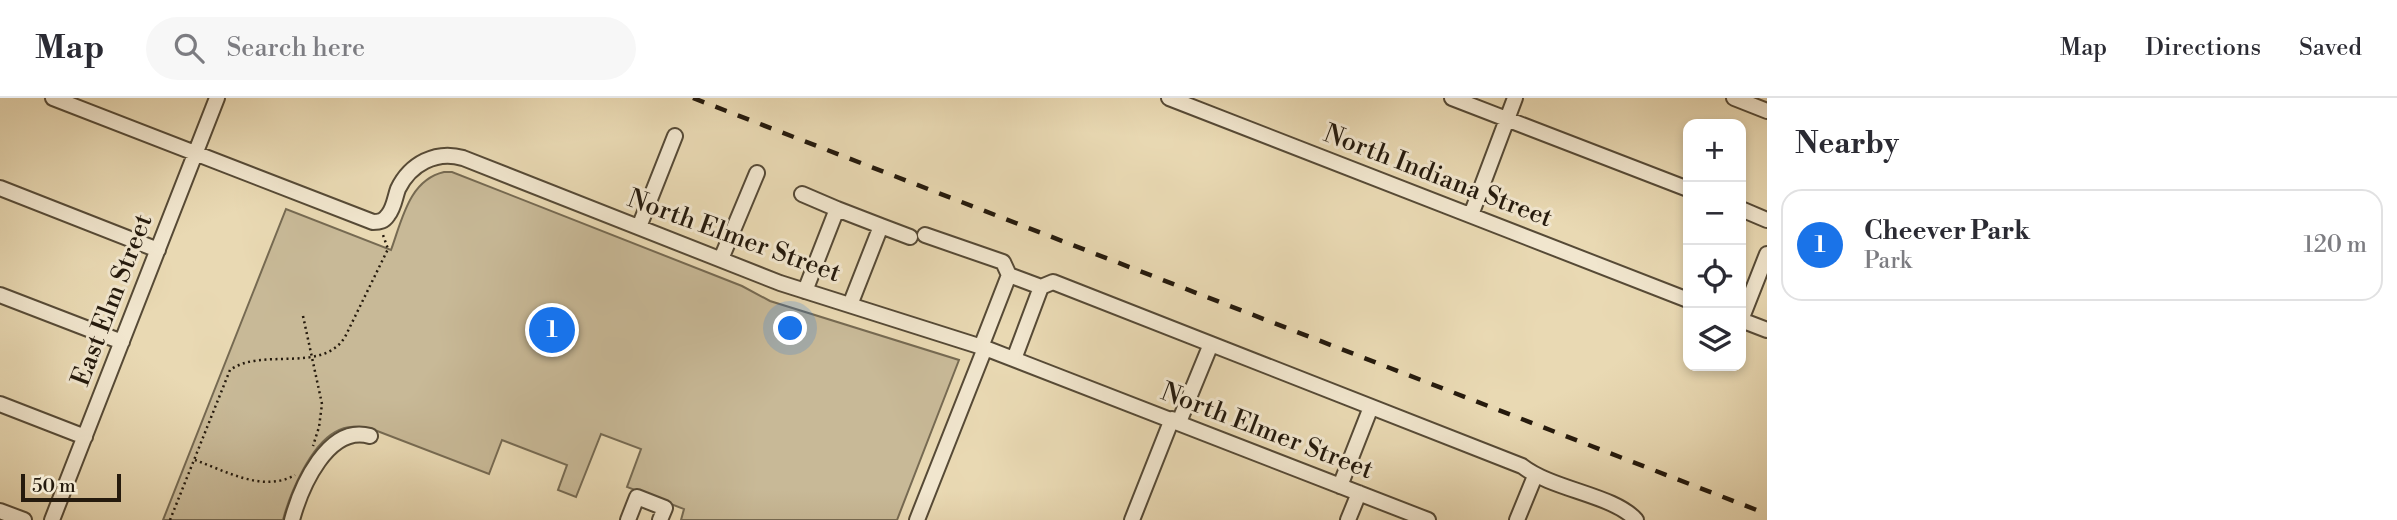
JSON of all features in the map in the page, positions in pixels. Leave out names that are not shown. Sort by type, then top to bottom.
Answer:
[{"type":"street","points":[[53,98],[379,222]]},
{"type":"street","name":"East Elm Street","points":[[52,520],[217,98]]},
{"type":"street","name":"North Indiana Street","points":[[1169,98],[1683,297]]},
{"type":"street","points":[[1452,98],[1683,187]]},
{"type":"street","points":[[1471,215],[1515,98]]},
{"type":"street","points":[[1734,98],[1767,111]]},
{"type":"street","points":[[639,227],[675,136]]},
{"type":"street","name":"North Elmer Street","points":[[379,222],[389,215],[401,183],[414,167],[427,159],[448,156],[463,158],[805,291],[983,347],[1428,520]]},
{"type":"street","points":[[721,260],[757,173]]},
{"type":"street","points":[[0,188],[158,250]]},
{"type":"street","points":[[802,194],[909,237]]},
{"type":"street","points":[[805,291],[837,209]]},
{"type":"street","points":[[1746,211],[1767,219]]},
{"type":"street","points":[[850,305],[881,226]]},
{"type":"street","points":[[917,520],[1009,275],[1003,262],[925,235]]},
{"type":"street","points":[[1746,308],[1767,254]]},
{"type":"street","points":[[1009,275],[1041,287],[1053,282],[1522,466],[1535,476],[1619,508],[1636,520]]},
{"type":"street","points":[[1014,359],[1041,287]]},
{"type":"street","points":[[0,295],[122,342]]},
{"type":"street","points":[[1746,322],[1767,330]]},
{"type":"street","points":[[1132,520],[1211,344]]},
{"type":"street","points":[[0,404],[85,437]]},
{"type":"street","points":[[1340,486],[1371,407]]},
{"type":"street","points":[[292,520],[309,478],[333,444],[340,438],[355,433],[370,436]]},
{"type":"street","points":[[1517,520],[1535,476]]},
{"type":"street","points":[[1349,520],[1359,493]]},
{"type":"street","points":[[628,520],[637,497],[665,508],[660,520]]},
{"type":"street","points":[[0,511],[24,520]]},
{"type":"path","points":[[170,520],[230,370],[242,363],[313,356],[332,351],[345,337],[387,249],[379,222]]},
{"type":"path","points":[[303,316],[322,404],[313,447]]},
{"type":"path","points":[[194,459],[268,483],[296,474]]},
{"type":"shaded area","points":[[452,172],[742,286],[770,301],[959,360],[897,520],[681,520],[684,509],[627,487],[641,449],[601,434],[576,497],[558,490],[567,465],[502,440],[489,474],[372,429],[353,427],[335,432],[317,448],[296,484],[283,520],[163,520],[286,209],[391,250],[403,214],[415,192],[432,176]]},
{"type":"railway","points":[[693,98],[1767,514]]},
{"type":"place","name":"Cheever Park","points":[[552,330]]}]
